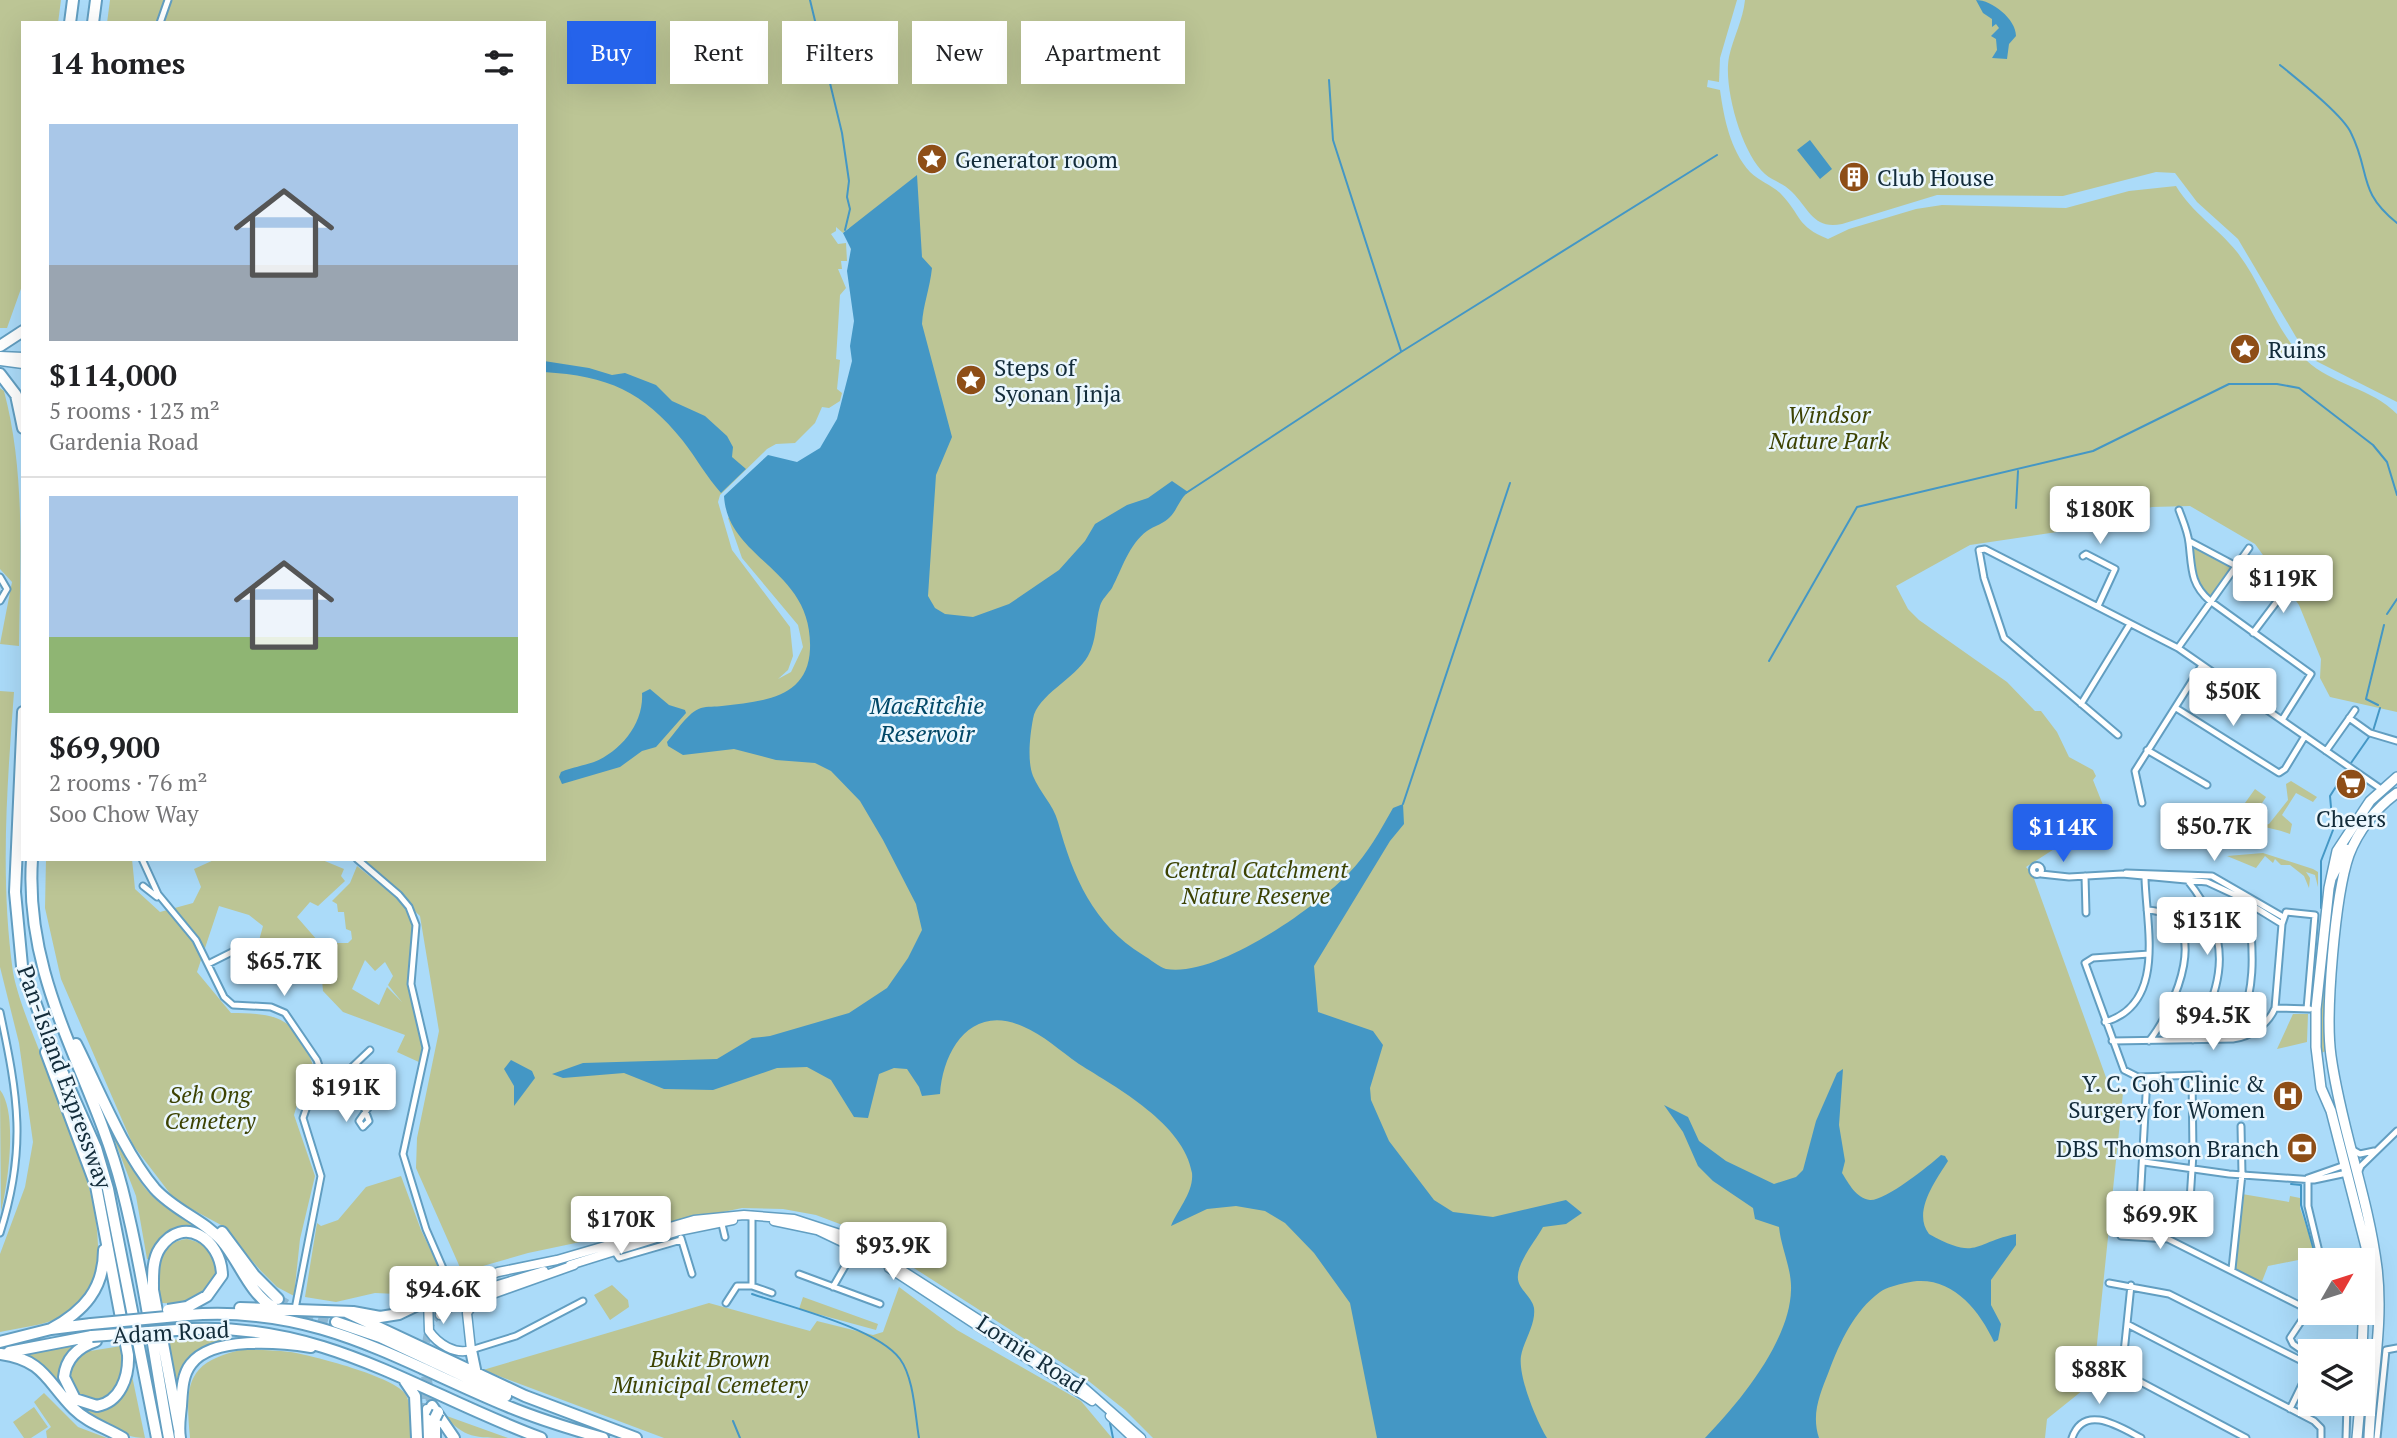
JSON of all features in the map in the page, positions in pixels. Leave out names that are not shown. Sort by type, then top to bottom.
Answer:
[{"type":"highway","points":[[70,21],[74,0]]},
{"type":"highway","points":[[93,21],[96,0]]},
{"type":"highway","points":[[0,346],[21,332]]},
{"type":"highway","points":[[0,374],[16,395],[21,419]]},
{"type":"highway","name":"Pan-Island Expressway","points":[[21,757],[15,892],[22,966],[31,995],[79,1106],[108,1189],[157,1438]]},
{"type":"highway","name":"Pan-Island Expressway","points":[[32,861],[30,892],[39,962],[122,1189],[169,1438]]},
{"type":"highway","points":[[31,995],[34,1019],[91,1168],[104,1221],[128,1363],[125,1381],[118,1394],[97,1406],[75,1399],[64,1377],[71,1356],[94,1339]]},
{"type":"highway","points":[[60,1021],[69,1030],[148,1180],[177,1210],[216,1234],[256,1292],[295,1310],[385,1317],[428,1300]]},
{"type":"highway","points":[[51,1329],[83,1308],[97,1288],[104,1262],[104,1221]]},
{"type":"highway","points":[[179,1434],[152,1290],[156,1255],[163,1244],[187,1234],[199,1235],[212,1243],[219,1253],[222,1275],[218,1285],[187,1311]]},
{"type":"highway","points":[[220,1312],[276,1303]]},
{"type":"highway","name":"Adam Road","points":[[0,1350],[51,1329],[187,1311],[220,1312]]},
{"type":"highway","points":[[220,1312],[290,1320],[345,1334],[509,1408],[604,1438]]},
{"type":"highway","points":[[346,1312],[524,1396],[636,1438]]},
{"type":"highway","points":[[336,1322],[380,1337],[484,1387],[604,1438]]},
{"type":"highway","name":"Adam Road","points":[[0,1350],[128,1333],[191,1329],[256,1330],[341,1351]]},
{"type":"highway","points":[[179,1434],[184,1379],[192,1363],[203,1354],[235,1345],[266,1342],[341,1351],[541,1438]]},
{"type":"highway","points":[[0,1350],[23,1357],[34,1364],[75,1409],[123,1438]]},
{"type":"highway","points":[[457,1365],[471,1354],[476,1374]]},
{"type":"highway","points":[[404,1378],[415,1396],[417,1438]]},
{"type":"highway","points":[[431,1411],[463,1405]]},
{"type":"highway","points":[[431,1411],[435,1438]]},
{"type":"highway","points":[[431,1411],[454,1438]]},
{"type":"main road","points":[[2364,1214],[2346,1169],[2331,1111],[2321,1088],[2311,1009],[2337,851],[2347,832],[2381,789],[2397,777]]},
{"type":"main road","points":[[2375,1361],[2379,1289],[2358,1173],[2330,1049],[2329,1012],[2341,892],[2349,856],[2378,809],[2397,793]]},
{"type":"main road","points":[[2347,832],[2356,841]]},
{"type":"main road","points":[[2331,878],[2348,845],[2356,841]]},
{"type":"main road","points":[[2316,1054],[2318,1058],[2324,1058],[2330,1049]]},
{"type":"main road","points":[[2363,1339],[2370,1247]]},
{"type":"main road","points":[[2357,1438],[2359,1416]]},
{"type":"main road","points":[[2369,1438],[2370,1416]]},
{"type":"street","points":[[161,21],[168,0]]},
{"type":"street","points":[[0,356],[21,357]]},
{"type":"street","points":[[0,361],[21,364]]},
{"type":"street","points":[[2179,510],[2189,541],[2194,581],[2210,601],[2311,674],[2282,720]]},
{"type":"street","points":[[2189,541],[2236,566]]},
{"type":"street","points":[[2178,648],[2249,548]]},
{"type":"street","points":[[2118,735],[2004,638],[1984,578],[1979,550],[1985,549],[2178,648],[2381,789]]},
{"type":"street","points":[[2083,556],[2086,554],[2115,569],[2098,606]]},
{"type":"street","points":[[0,577],[7,593],[0,601]]},
{"type":"street","points":[[2253,633],[2284,592]]},
{"type":"street","points":[[2081,704],[2130,624]]},
{"type":"street","points":[[2142,803],[2134,777],[2147,750],[2202,665]]},
{"type":"street","points":[[2176,708],[2279,773],[2285,769],[2305,736]]},
{"type":"street","points":[[2326,751],[2355,710]]},
{"type":"street","points":[[2349,718],[2370,733],[2397,741]]},
{"type":"street","points":[[2147,750],[2207,785]]},
{"type":"street","points":[[143,861],[153,885],[165,903],[196,940],[229,1002],[244,1007],[271,1007],[289,1017],[311,1048],[320,1069],[303,1113],[321,1177],[295,1310]]},
{"type":"street","points":[[359,861],[404,901],[416,925],[411,984],[426,1048],[403,1154],[425,1223],[456,1287]]},
{"type":"street","points":[[2041,874],[2085,876],[2138,871],[2212,876],[2282,921]]},
{"type":"street","points":[[2122,874],[2212,883],[2282,921]]},
{"type":"street","points":[[2085,876],[2086,913]]},
{"type":"street","points":[[2105,1022],[2122,1014],[2140,994],[2148,971],[2145,878]]},
{"type":"street","points":[[2188,881],[2216,928],[2221,958],[2214,999],[2193,1040]]},
{"type":"street","points":[[143,886],[165,903]]},
{"type":"street","points":[[2233,1039],[2244,1017],[2252,982],[2254,951],[2248,904]]},
{"type":"street","points":[[2147,910],[2168,914],[2177,922],[2182,930],[2185,956],[2173,1004],[2149,1041]]},
{"type":"street","points":[[2112,1041],[2233,1039],[2251,1034],[2272,1016],[2275,1009],[2282,921],[2286,912],[2315,915],[2311,1009],[2275,1009]]},
{"type":"street","points":[[208,964],[234,951]]},
{"type":"street","points":[[2149,954],[2092,958],[2085,963],[2124,1070],[2133,1076],[2147,1077],[2200,1075]]},
{"type":"street","points":[[0,1012],[19,1123],[18,1156],[11,1198],[2,1218],[0,1233]]},
{"type":"street","points":[[350,1069],[370,1050]]},
{"type":"street","points":[[320,1069],[350,1069],[377,1076],[382,1083],[381,1092],[365,1110]]},
{"type":"street","points":[[2188,1231],[2193,1170],[2192,1076]]},
{"type":"street","points":[[2139,1222],[2147,1077]]},
{"type":"street","points":[[2232,1269],[2242,1174],[2241,1126]]},
{"type":"street","points":[[2358,1173],[2361,1166],[2397,1131]]},
{"type":"street","points":[[2351,1149],[2360,1154],[2377,1150]]},
{"type":"street","points":[[2144,1162],[2193,1170],[2308,1178],[2346,1169]]},
{"type":"street","points":[[2308,1178],[2306,1198],[2318,1248]]},
{"type":"street","points":[[752,1217],[752,1286]]},
{"type":"street","name":"Lornie Road","points":[[574,1265],[615,1247],[695,1223],[752,1217],[802,1221],[857,1245],[1093,1395],[1141,1438]]},
{"type":"street","points":[[721,1219],[724,1237]]},
{"type":"street","name":"Lornie Road","points":[[428,1300],[456,1287],[517,1266],[666,1239],[680,1235],[695,1223]]},
{"type":"street","points":[[680,1235],[692,1274]]},
{"type":"street","points":[[2121,1237],[2168,1239],[2298,1302]]},
{"type":"street","points":[[834,1287],[857,1245]]},
{"type":"street","points":[[557,1259],[461,1293],[439,1314],[465,1294],[574,1265]]},
{"type":"street","points":[[471,1354],[467,1313],[475,1300],[574,1265]]},
{"type":"street","points":[[799,1274],[880,1304]]},
{"type":"street","points":[[2109,1283],[2169,1294],[2298,1361]]},
{"type":"street","points":[[2131,1285],[2122,1372],[2246,1438]]},
{"type":"street","points":[[726,1303],[733,1288],[752,1286],[772,1293]]},
{"type":"street","points":[[428,1300],[429,1331],[437,1341],[471,1354],[516,1336],[583,1301]]},
{"type":"street","points":[[2127,1324],[2317,1423],[2321,1438]]},
{"type":"street","points":[[2298,1325],[2290,1338],[2298,1348]]},
{"type":"street","points":[[456,1350],[466,1344],[468,1336]]},
{"type":"street","points":[[2377,1344],[2386,1350]]},
{"type":"street","points":[[2375,1361],[2386,1350],[2397,1348]]},
{"type":"street","points":[[2377,1438],[2386,1350]]},
{"type":"street","name":"Lornie Road","points":[[1032,1357],[1090,1399],[1133,1438]]},
{"type":"street","points":[[2290,1409],[2298,1392]]},
{"type":"street","points":[[426,1438],[431,1411]]},
{"type":"street","points":[[2346,1438],[2347,1416]]},
{"type":"street","points":[[2072,1438],[2082,1423],[2101,1419],[2141,1438]]},
{"type":"green space","points":[[0,0],[61,0],[58,21],[21,21],[21,289],[7,328],[0,328]]},
{"type":"green space","name":"Central Catchment Nature Reserve","points":[[110,0],[1737,0],[1720,58],[1719,82],[1708,80],[1707,87],[1720,90],[1726,122],[1743,163],[1757,178],[1781,194],[1810,230],[1828,239],[1849,229],[1916,209],[1942,205],[2066,208],[2129,191],[2176,186],[2182,196],[2237,252],[2295,349],[2316,368],[2376,398],[2397,414],[2397,712],[2330,697],[2320,678],[2321,659],[2299,605],[2255,544],[2190,506],[2152,507],[2057,532],[1970,545],[1896,586],[1908,609],[1919,620],[2007,682],[2035,711],[2041,711],[2057,732],[2069,757],[2093,770],[2096,776],[2093,780],[2107,815],[2026,867],[2032,873],[2112,1094],[2123,1093],[2093,1382],[2047,1419],[2045,1438],[1153,1438],[1125,1410],[1081,1375],[853,1229],[816,1215],[783,1209],[742,1208],[528,1253],[462,1272],[416,1168],[417,1138],[439,1031],[420,916],[361,861],[546,861],[546,21],[107,21]],"holes":[[[836,227],[843,233],[849,228],[860,355],[830,442],[801,470],[728,518],[742,558],[798,625],[803,647],[791,672],[778,679],[788,670],[793,656],[790,627],[732,550],[718,502],[720,495],[767,449],[776,444],[795,443],[815,423],[822,407],[829,408],[840,401],[842,393],[837,389],[840,360],[836,359],[840,295],[846,288],[838,269],[842,269],[841,261],[847,261],[846,243],[838,244],[831,234],[836,231]]]},
{"type":"green space","points":[[1745,0],[2397,0],[2397,402],[2316,361],[2296,337],[2238,239],[2197,202],[2175,173],[2156,172],[2063,196],[1937,195],[1842,224],[1825,224],[1818,221],[1789,189],[1765,174],[1749,152],[1736,119],[1728,70]]},
{"type":"green space","points":[[0,388],[4,391],[11,422],[19,486],[19,646],[0,644],[12,582],[0,569]]},
{"type":"green space","points":[[2189,541],[2236,566],[2210,601],[2196,587]]},
{"type":"green space","points":[[0,691],[14,692],[7,797],[6,867],[13,972],[22,1006],[75,1142],[90,1190],[98,1235],[95,1274],[79,1304],[52,1321],[0,1332],[0,1254],[25,1187],[33,1142],[19,1043],[0,967]]},
{"type":"green space","points":[[2291,781],[2317,797],[2313,802],[2296,793],[2282,815],[2292,824],[2290,834],[2228,818],[2234,806],[2240,810],[2255,789],[2266,797],[2253,817],[2264,825],[2269,824],[2288,800],[2286,784]]},
{"type":"green space","points":[[2342,840],[2355,844],[2341,893],[2328,1050],[2319,1054],[2318,1000],[2322,946],[2330,892]]},
{"type":"green space","points":[[2263,853],[2318,872],[2318,887],[2315,875],[2306,872],[2310,878],[2309,888],[2304,876],[2290,865],[2281,865],[2275,859],[2273,863],[2265,856],[2256,868],[2227,856]]},
{"type":"green space","name":"Seh Ong Cemetery","points":[[46,861],[132,861],[135,889],[160,912],[193,903],[201,887],[194,869],[212,861],[325,861],[344,869],[341,876],[345,881],[318,906],[310,902],[297,917],[324,948],[330,943],[348,943],[352,939],[351,931],[346,929],[344,912],[338,912],[337,904],[332,901],[350,883],[357,866],[407,909],[414,926],[408,983],[423,1047],[421,1063],[397,1052],[405,1035],[343,1012],[323,991],[322,980],[295,961],[286,976],[267,975],[257,948],[263,926],[249,915],[219,906],[197,972],[231,1013],[264,1015],[286,1023],[302,1041],[316,1072],[311,1083],[302,1088],[294,1115],[315,1176],[300,1239],[294,1296],[277,1287],[221,1225],[175,1200],[133,1145],[61,979],[45,908]],"holes":[[[365,960],[375,971],[385,962],[393,976],[388,985],[402,1002],[387,987],[379,1005],[352,989]]]},
{"type":"green space","points":[[2293,1014],[2308,1014],[2307,1042],[2277,1049]]},
{"type":"green space","points":[[0,1090],[9,1114],[10,1131],[9,1167],[1,1212]]},
{"type":"green space","points":[[112,1124],[135,1173],[151,1195],[196,1225],[196,1231],[186,1230],[151,1259],[147,1259],[136,1196],[109,1126]]},
{"type":"green space","points":[[401,1176],[421,1230],[443,1276],[397,1294],[375,1293],[336,1302],[305,1297],[317,1223],[321,1226],[338,1220],[366,1187]]},
{"type":"green space","points":[[2242,1194],[2289,1202],[2290,1196],[2300,1198],[2300,1208],[2314,1248],[2298,1248],[2298,1260],[2268,1266],[2261,1284],[2232,1269]]},
{"type":"green space","points":[[187,1239],[210,1251],[216,1260],[215,1279],[200,1296],[187,1302],[159,1303],[158,1272],[163,1254],[176,1242]]},
{"type":"green space","points":[[612,1285],[628,1300],[629,1307],[610,1320],[594,1295]]},
{"type":"green space","name":"Bukit Brown Municipal Cemetery","points":[[899,1287],[957,1330],[1081,1401],[1112,1438],[664,1438],[483,1370],[709,1303],[810,1331],[817,1321],[873,1335],[883,1332]]},
{"type":"green space","points":[[803,1297],[878,1324],[876,1330],[799,1309]]},
{"type":"green space","points":[[227,1336],[186,1363],[175,1382],[169,1340]]},
{"type":"green space","points":[[77,1343],[64,1364],[63,1387],[36,1362],[20,1353]]},
{"type":"green space","points":[[121,1346],[122,1366],[118,1382],[109,1393],[99,1399],[88,1400],[79,1394],[72,1383],[71,1364],[84,1352]]},
{"type":"green space","points":[[246,1349],[301,1354],[387,1381],[399,1388],[408,1399],[411,1438],[190,1438],[188,1403],[194,1377],[211,1360]]},
{"type":"green space","points":[[131,1371],[145,1438],[118,1431],[76,1403],[103,1408]]},
{"type":"green space","points":[[44,1393],[78,1427],[107,1438],[47,1438],[46,1431],[51,1427],[34,1402]]},
{"type":"green space","points":[[34,1407],[48,1427],[31,1438],[24,1438],[13,1422]]},
{"type":"green space","points":[[444,1415],[508,1438],[472,1435],[451,1423]]},
{"type":"water","points":[[1976,0],[1996,7],[2012,23],[2016,36],[2009,44],[2007,59],[1992,58],[1997,50],[1996,39],[1991,36],[1999,28],[1996,24],[1992,27],[1992,19],[1983,13]]},
{"type":"water","points":[[1810,140],[1832,169],[1820,179],[1797,150]]},
{"type":"water","name":"MacRitchie Reservoir","points":[[917,175],[922,257],[932,268],[922,324],[952,437],[936,475],[928,596],[935,608],[945,614],[973,617],[1009,604],[1059,570],[1085,541],[1095,524],[1127,505],[1148,498],[1172,481],[1188,492],[1168,519],[1147,531],[1135,543],[1112,588],[1101,603],[1088,656],[1036,710],[1030,748],[1033,776],[1056,816],[1078,880],[1098,914],[1126,943],[1166,969],[1187,969],[1211,963],[1264,938],[1290,921],[1349,873],[1368,850],[1393,808],[1403,804],[1404,824],[1390,841],[1314,966],[1318,1012],[1373,1031],[1383,1045],[1370,1088],[1371,1100],[1389,1141],[1434,1200],[1453,1212],[1493,1217],[1566,1200],[1582,1213],[1566,1224],[1543,1227],[1525,1257],[1518,1275],[1519,1284],[1534,1308],[1533,1320],[1521,1356],[1522,1375],[1533,1409],[1547,1438],[1377,1438],[1350,1303],[1314,1253],[1285,1223],[1265,1211],[1236,1206],[1207,1209],[1171,1226],[1188,1194],[1192,1180],[1186,1155],[1176,1139],[1147,1109],[1022,1026],[1004,1021],[988,1021],[974,1026],[963,1035],[947,1062],[940,1094],[922,1096],[907,1069],[894,1068],[879,1074],[868,1118],[854,1117],[831,1080],[807,1067],[777,1068],[713,1090],[664,1089],[624,1073],[563,1078],[552,1074],[583,1063],[717,1059],[752,1038],[770,1036],[849,1013],[887,988],[908,958],[922,930],[916,904],[883,840],[860,801],[831,771],[815,763],[776,760],[734,749],[683,755],[668,746],[667,742],[696,710],[752,702],[780,694],[792,688],[807,666],[810,649],[807,622],[798,600],[785,582],[740,536],[729,518],[724,496],[768,455],[797,462],[820,448],[837,419],[852,361],[850,346],[854,321],[847,271],[851,249],[843,233]]},
{"type":"water","points":[[546,361],[589,368],[612,375],[625,373],[656,385],[672,401],[705,416],[727,436],[733,447],[732,457],[746,469],[721,493],[683,441],[638,398],[606,382],[546,372]]},
{"type":"water","points":[[650,689],[669,705],[685,710],[686,713],[656,747],[642,751],[620,767],[562,784],[559,777],[561,772],[594,762],[622,743],[639,715],[642,693]]},
{"type":"water","points":[[511,1060],[532,1071],[535,1078],[514,1106],[514,1086],[504,1069]]},
{"type":"water","points":[[1843,1069],[1839,1125],[1845,1161],[1842,1173],[1857,1193],[1865,1199],[1877,1199],[1907,1182],[1941,1155],[1945,1156],[1948,1161],[1924,1206],[1924,1225],[1929,1234],[1957,1247],[1974,1248],[2016,1234],[2016,1245],[1991,1280],[1991,1305],[2001,1324],[1998,1340],[1994,1342],[1970,1305],[1948,1288],[1921,1281],[1892,1286],[1880,1292],[1863,1308],[1843,1338],[1818,1404],[1816,1421],[1819,1438],[1705,1438],[1747,1389],[1772,1350],[1788,1310],[1791,1282],[1779,1227],[1755,1219],[1753,1208],[1713,1181],[1698,1166],[1683,1132],[1664,1105],[1688,1117],[1699,1141],[1726,1161],[1774,1184],[1796,1177],[1803,1170],[1816,1121],[1837,1073]]},
{"type":"waterway","points":[[810,0],[842,133],[850,209],[845,230]]},
{"type":"waterway","points":[[2280,65],[2319,97],[2346,125],[2357,147],[2370,191],[2384,212],[2397,223]]},
{"type":"waterway","points":[[1329,80],[1333,140],[1401,351]]},
{"type":"waterway","points":[[1186,493],[1401,352],[1717,155]]},
{"type":"waterway","points":[[1769,661],[1857,507],[2093,451],[2229,384],[2277,384],[2299,388],[2373,445],[2387,462],[2397,495]]},
{"type":"waterway","points":[[2016,508],[2018,471]]},
{"type":"waterway","points":[[1403,804],[1510,483]]},
{"type":"waterway","points":[[2387,614],[2397,599]]},
{"type":"waterway","points":[[2378,705],[2366,699],[2384,625]]},
{"type":"waterway","points":[[2373,731],[2380,708]]},
{"type":"waterway","points":[[2351,763],[2369,737]]},
{"type":"waterway","points":[[2321,908],[2321,861],[2333,830],[2330,796],[2346,771]]},
{"type":"waterway","points":[[2291,1184],[2301,1185],[2301,1205],[2313,1248]]},
{"type":"waterway","points":[[752,1294],[853,1328],[889,1348],[905,1367],[919,1438]]},
{"type":"waterway","points":[[733,1421],[740,1438]]},
{"type":"waterway","points":[[1110,1423],[1113,1438]]},
{"type":"tunnel","points":[[278,1299],[301,1313],[336,1322]]},
{"type":"tunnel","points":[[424,1354],[429,1327],[438,1313]]},
{"type":"tunnel","points":[[423,1367],[424,1409]]},
{"type":"tunnel","points":[[426,1376],[432,1406]]},
{"type":"place","name":"Generator room","points":[[932,159]]},
{"type":"place","name":"Club House","points":[[1854,177]]},
{"type":"place","name":"Ruins","points":[[2245,349]]},
{"type":"place","name":"Steps of Syonan Jinja","points":[[971,380]]},
{"type":"place","name":"Cheers","points":[[2351,784]]},
{"type":"place","name":"Y. C. Goh Clinic & Surgery for Women","points":[[2288,1096]]},
{"type":"place","name":"DBS Thomson Branch","points":[[2302,1148]]},
{"type":"park label","name":"Windsor Nature Park","points":[[1829,427]]}]
